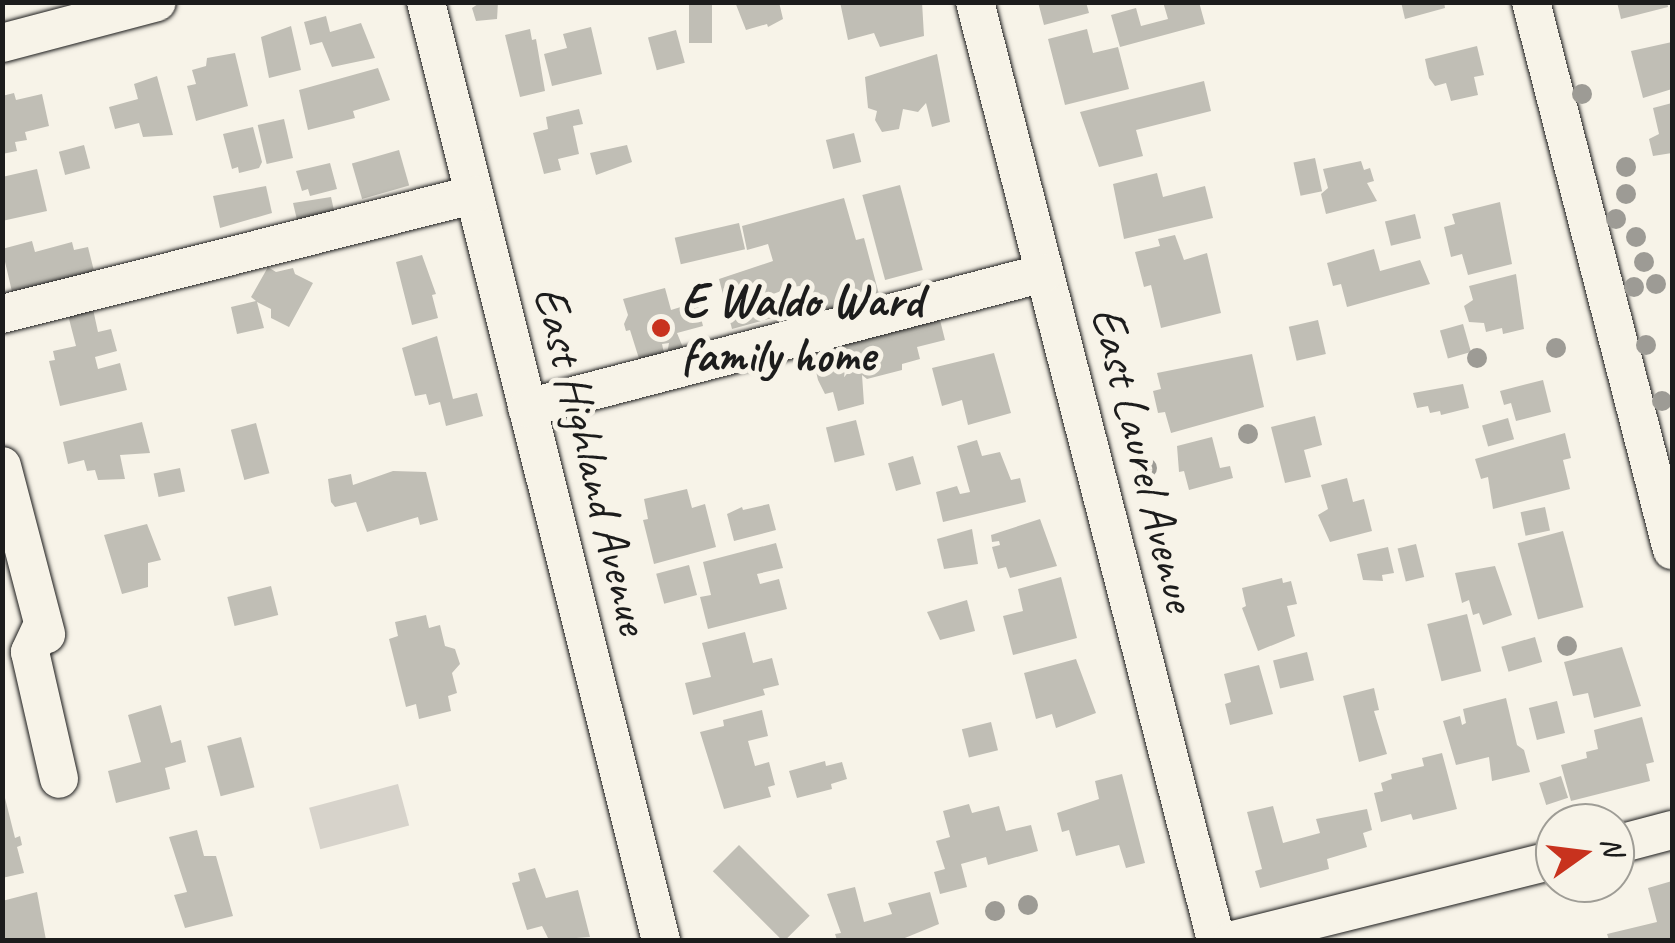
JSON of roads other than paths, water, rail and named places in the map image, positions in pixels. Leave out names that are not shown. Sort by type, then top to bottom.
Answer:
[{"type":"street","points":[[2,43],[113,8],[157,2]]},
{"type":"street","name":"East Highland Avenue","points":[[426,2],[662,940]]},
{"type":"street","name":"East Laurel Avenue","points":[[975,2],[1216,940]]},
{"type":"street","points":[[1531,2],[1672,550]]},
{"type":"street","points":[[2,314],[474,195]]},
{"type":"street","points":[[527,408],[1044,273]]},
{"type":"street","points":[[2,466],[44,629],[30,652],[60,778]]},
{"type":"street","points":[[1635,840],[1672,830]]},
{"type":"street","points":[[1233,940],[1321,930],[1535,866]]},
{"type":"place","name":"E Waldo Ward family home","points":[[661,328]]}]
